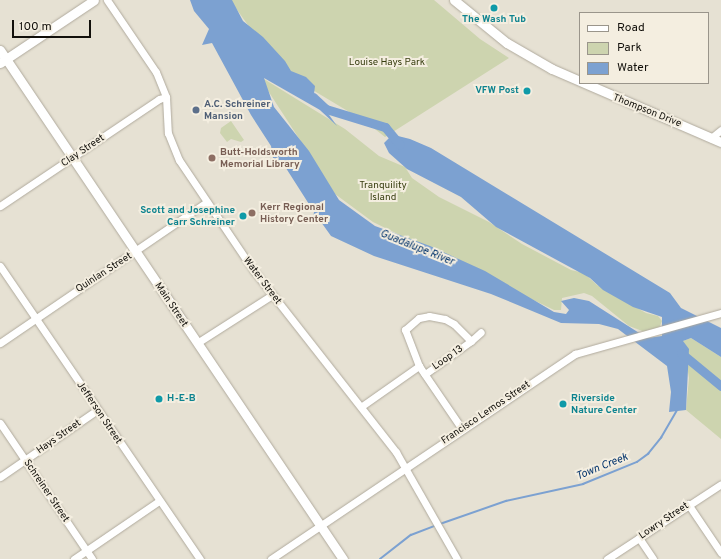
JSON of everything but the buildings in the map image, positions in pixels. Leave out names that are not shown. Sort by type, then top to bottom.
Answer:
[{"type":"main road","points":[[3,61],[94,0]]},
{"type":"main road","name":"Thompson Drive","points":[[454,0],[507,43],[552,69],[579,81]]},
{"type":"main road","name":"Main Street","points":[[0,50],[3,61],[72,157],[343,559]]},
{"type":"main road","name":"Thompson Drive","points":[[587,84],[721,142]]},
{"type":"street","name":"Water Street","points":[[107,0],[156,72],[166,97],[168,133],[179,160],[272,294],[362,406],[405,467],[457,559]]},
{"type":"street","name":"Clay Street","points":[[0,206],[159,99],[166,97]]},
{"type":"street","points":[[711,138],[721,130]]},
{"type":"street","name":"Quinlan Street","points":[[0,343],[136,252],[207,202]]},
{"type":"street","name":"Jefferson Street","points":[[0,266],[200,559]]},
{"type":"street","points":[[198,343],[272,294]]},
{"type":"street","name":"Francisco Lemos Street","points":[[272,559],[405,467],[575,354],[721,313]]},
{"type":"street","name":"Loop 13","points":[[419,366],[405,330],[419,318],[430,316],[445,319],[454,324],[471,342]]},
{"type":"street","name":"Loop 13","points":[[425,374],[471,342],[481,332]]},
{"type":"street","points":[[362,406],[419,366],[462,429]]},
{"type":"street","name":"Hays Street","points":[[0,477],[97,410]]},
{"type":"street","name":"Schreiner Street","points":[[0,423],[92,559]]},
{"type":"street","name":"Lowry Street","points":[[607,559],[688,504],[721,484]]},
{"type":"street","points":[[74,559],[159,501]]},
{"type":"street","points":[[688,504],[721,553]]},
{"type":"street","points":[[639,538],[653,559]]},
{"type":"green space","name":"Louise Hays Park","points":[[230,0],[434,0],[480,39],[509,58],[385,137],[366,122],[281,71]]},
{"type":"green space","name":"Tranquility Island","points":[[264,79],[345,129],[379,156],[405,167],[412,178],[439,197],[489,222],[522,244],[571,270],[584,273],[597,285],[646,313],[658,316],[662,321],[659,328],[645,332],[629,326],[592,296],[584,293],[562,298],[561,310],[554,310],[373,222],[335,194],[263,83]]},
{"type":"green space","points":[[231,121],[244,140],[241,142],[231,139],[227,142],[220,133],[221,128]]},
{"type":"green space","points":[[691,338],[721,357],[721,439],[686,410],[689,378],[683,341]]},
{"type":"water","points":[[190,0],[232,0],[243,21],[263,37],[285,61],[291,71],[306,77],[315,86],[314,94],[337,126],[320,110],[264,78],[274,107],[309,151],[339,200],[375,226],[430,246],[485,271],[554,312],[566,314],[569,310],[561,301],[574,298],[589,301],[647,338],[662,336],[662,317],[633,307],[603,290],[590,278],[496,227],[461,197],[407,169],[389,153],[384,143],[390,137],[398,136],[410,139],[431,148],[670,293],[681,308],[721,328],[721,357],[691,338],[683,341],[689,349],[686,410],[669,412],[671,392],[667,366],[618,329],[599,324],[561,323],[491,294],[374,256],[331,236],[321,222],[313,218],[314,212],[284,165],[273,158],[271,146],[251,115],[212,43],[202,45],[209,29],[194,11]]},
{"type":"waterway","name":"Guadalupe River","points":[[313,97],[326,109],[385,127],[400,145]]},
{"type":"waterway","name":"Guadalupe River","points":[[681,353],[721,386]]},
{"type":"waterway","name":"Town Creek","points":[[440,524],[506,501],[583,484],[637,462],[648,454],[661,438],[677,410]]},
{"type":"waterway","name":"Town Creek","points":[[380,559],[411,535],[434,526]]},
{"type":"place","name":"The Wash Tub","points":[[494,8]]},
{"type":"place","name":"VFW Post","points":[[527,91]]},
{"type":"place","name":"A.C. Schreiner Mansion","points":[[196,110]]},
{"type":"place","name":"Butt-Holdsworth Memorial Library","points":[[212,158]]},
{"type":"place","name":"Kerr Regional History Center","points":[[252,213]]},
{"type":"place","name":"Scott and Josephine Carr Schreiner","points":[[243,216]]},
{"type":"place","name":"H-E-B","points":[[159,399]]},
{"type":"place","name":"Riverside Nature Center","points":[[563,404]]}]
